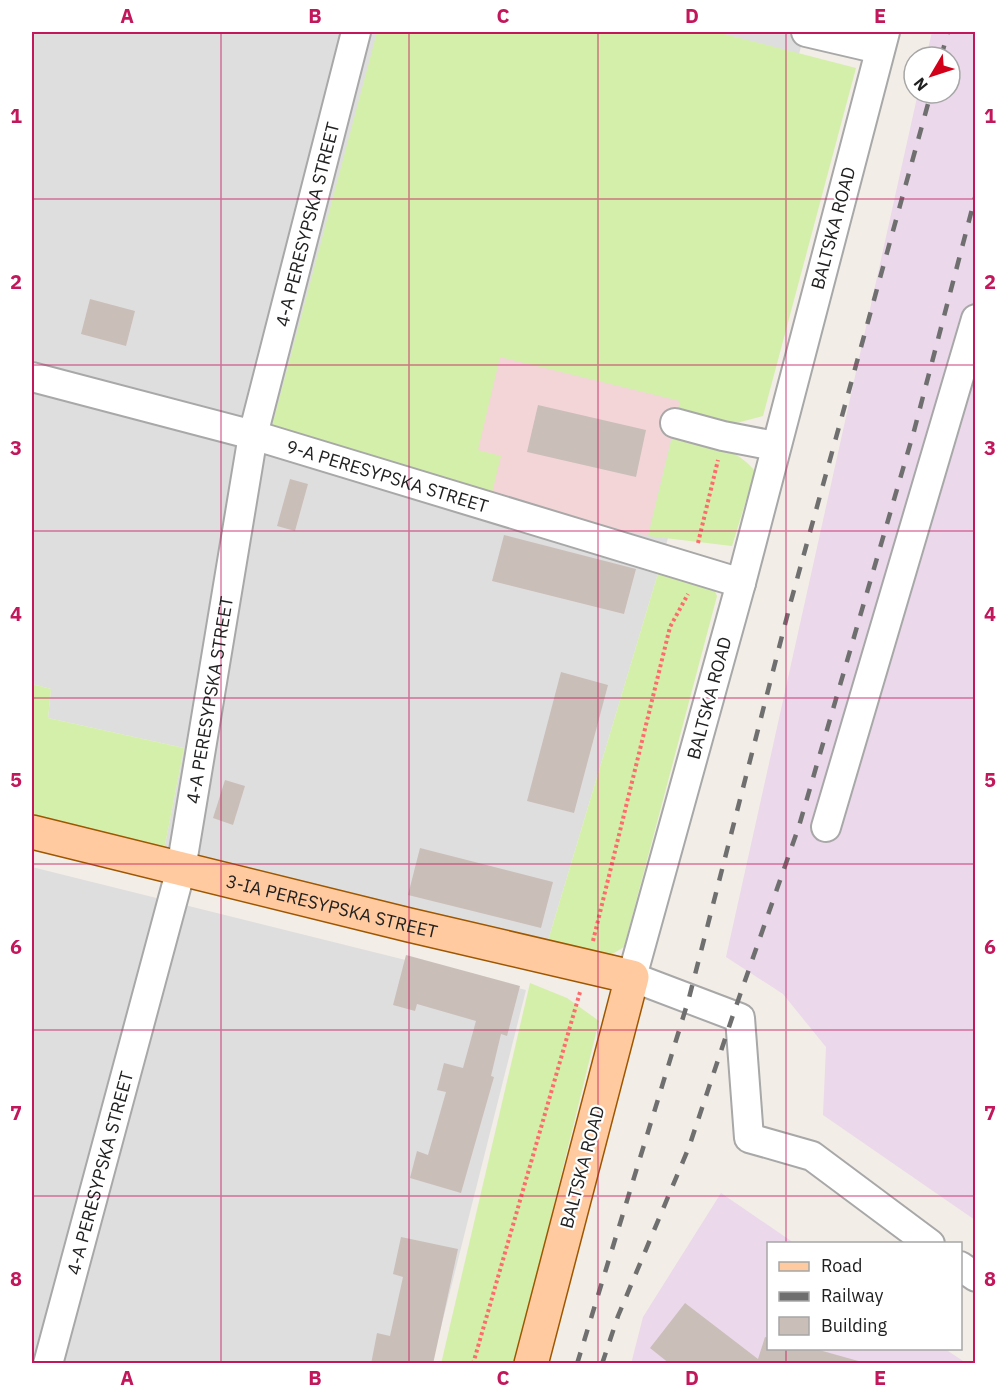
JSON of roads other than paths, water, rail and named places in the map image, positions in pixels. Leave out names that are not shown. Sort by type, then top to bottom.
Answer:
[{"type":"main road","name":"3-IA PERESYPSKA STREET","points":[[32,832],[409,925],[632,977]]},
{"type":"main road","name":"BALTSKA ROAD","points":[[531,1364],[632,977]]},
{"type":"street","name":"4-A PERESYPSKA STREET","points":[[48,1364],[181,869],[253,435],[356,32]]},
{"type":"street","points":[[806,32],[882,40]]},
{"type":"street","name":"BALTSKA ROAD","points":[[632,977],[741,583],[882,40]]},
{"type":"street","points":[[826,827],[975,319]]},
{"type":"street","name":"9-A PERESYPSKA STREET","points":[[32,378],[253,435],[741,583]]},
{"type":"street","points":[[675,423],[723,436],[776,446]]},
{"type":"street","points":[[632,977],[740,1018],[749,1138],[812,1156],[927,1242]]},
{"type":"street","points":[[962,1267],[975,1277]]},
{"type":"railway","points":[[944,45],[948,32]]},
{"type":"railway","points":[[577,1364],[689,998],[791,601],[928,105]]},
{"type":"railway","points":[[602,1364],[618,1316],[689,1147],[799,826],[914,431],[976,194]]}]
